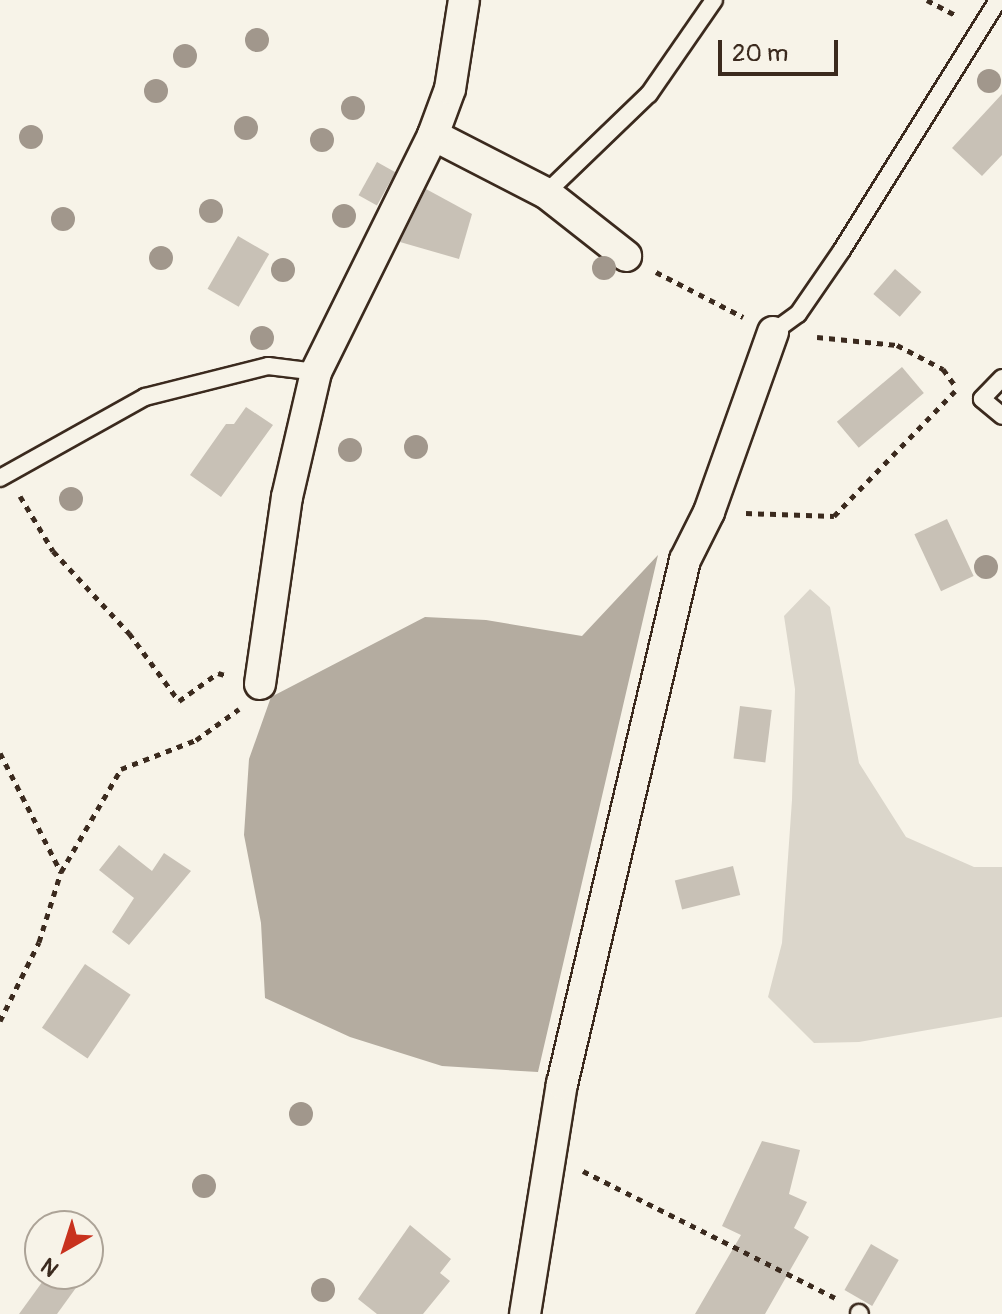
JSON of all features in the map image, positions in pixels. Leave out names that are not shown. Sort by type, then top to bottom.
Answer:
[{"type":"street","points":[[260,684],[285,511],[316,372],[433,135],[450,89],[464,0]]},
{"type":"street","points":[[433,135],[546,193],[626,256]]},
{"type":"street","points":[[525,1314],[548,1155],[685,560],[709,512],[773,332]]},
{"type":"lane","points":[[546,193],[649,94],[714,0]]},
{"type":"lane","points":[[773,332],[798,314],[842,250],[998,0]]},
{"type":"lane","points":[[4,476],[145,397],[268,366],[316,372]]},
{"type":"lane","points":[[1002,378],[982,399],[1002,416]]},
{"type":"path","points":[[626,256],[773,332],[897,345],[943,369],[957,389],[982,399]]},
{"type":"path","points":[[709,512],[834,516],[957,389]]},
{"type":"path","points":[[0,1021],[39,942],[61,872],[121,769],[196,740],[254,697],[260,684],[218,673],[179,701],[129,633],[53,551],[4,476]]},
{"type":"path","points":[[0,753],[61,872]]},
{"type":"path","points":[[548,1155],[809,1282],[860,1314]]},
{"type":"shaded area","points":[[658,555],[538,1072],[442,1066],[350,1037],[265,998],[261,923],[244,835],[249,759],[271,697],[425,617],[486,620],[582,636]]},
{"type":"shaded area","points":[[810,589],[830,607],[859,763],[906,837],[974,867],[1002,867],[1002,1017],[859,1042],[814,1043],[768,997],[782,943],[792,800],[795,689],[784,616]]},
{"type":"building","points":[[1002,94],[1002,155],[982,176],[952,148]]},
{"type":"building","points":[[377,162],[395,172],[377,205],[359,195]]},
{"type":"building","points":[[426,189],[472,214],[459,259],[400,242]]},
{"type":"building","points":[[238,236],[269,254],[239,307],[208,289]]},
{"type":"building","points":[[895,269],[921,292],[900,317],[873,294]]},
{"type":"building","points":[[902,367],[924,393],[859,448],[837,422]]},
{"type":"building","points":[[246,407],[273,425],[221,497],[190,475],[226,424],[234,424]]},
{"type":"building","points":[[947,519],[974,576],[941,591],[914,534]]},
{"type":"building","points":[[740,706],[772,710],[765,763],[734,759]]},
{"type":"building","points":[[119,845],[152,871],[164,853],[191,871],[129,945],[112,932],[134,898],[99,870]]},
{"type":"building","points":[[733,866],[740,895],[682,910],[675,881]]},
{"type":"building","points":[[85,964],[131,995],[88,1059],[42,1028]]},
{"type":"building","points":[[762,1141],[800,1150],[789,1194],[807,1202],[794,1228],[809,1237],[765,1314],[695,1314],[741,1235],[722,1226]]},
{"type":"building","points":[[410,1225],[451,1259],[440,1273],[450,1281],[423,1314],[377,1314],[358,1299]]},
{"type":"building","points":[[871,1244],[899,1260],[872,1306],[844,1290]]},
{"type":"building","points":[[36,1290],[74,1290],[57,1314],[19,1314]]}]
